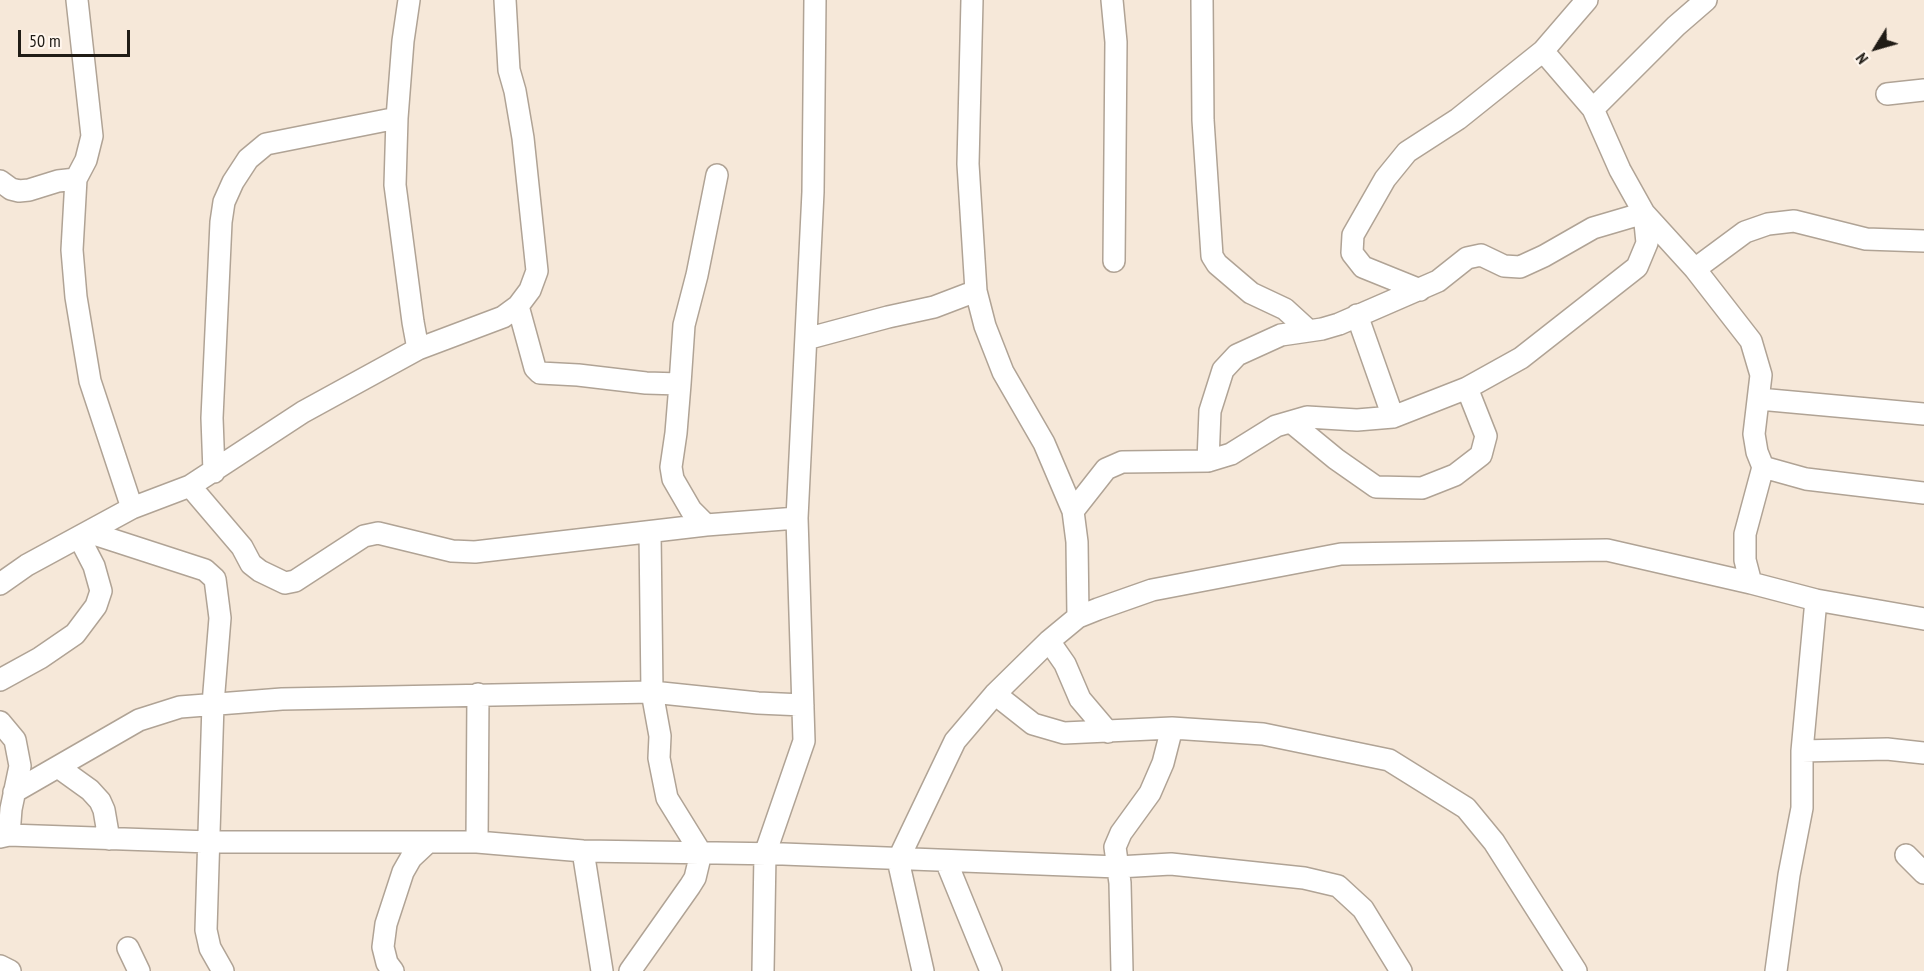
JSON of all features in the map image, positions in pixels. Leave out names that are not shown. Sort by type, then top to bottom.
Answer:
[{"type":"street","points":[[77,0],[92,136],[86,160],[76,179],[72,250],[76,297],[90,381],[132,508]]},
{"type":"street","points":[[409,0],[403,41],[397,118],[395,185],[418,349]]},
{"type":"street","points":[[0,584],[27,565],[132,508],[190,486],[303,412],[418,349],[466,329],[494,321],[518,306],[530,290],[537,270],[523,138],[509,70],[505,0]]},
{"type":"street","points":[[763,971],[765,854],[804,741],[797,518],[813,192],[815,0]]},
{"type":"street","points":[[972,0],[968,164],[976,291],[985,326],[1003,372],[1044,443],[1073,511],[1077,542],[1078,617]]},
{"type":"street","points":[[1112,0],[1116,42],[1114,261]]},
{"type":"street","points":[[1202,0],[1203,120],[1212,256],[1217,264],[1251,293],[1285,309],[1308,330]]},
{"type":"street","points":[[1587,0],[1542,51],[1458,119],[1407,152],[1385,179],[1353,235],[1352,253],[1363,267],[1396,288],[1420,290],[1438,281],[1467,258],[1481,255],[1504,266],[1520,267],[1593,228],[1644,213]]},
{"type":"street","points":[[1593,109],[1676,26],[1706,0]]},
{"type":"street","points":[[1542,51],[1593,109],[1620,170],[1644,213],[1695,268],[1751,341],[1761,375],[1754,434],[1757,452],[1763,467],[1745,534],[1745,560],[1751,583]]},
{"type":"street","points":[[1887,94],[1924,90]]},
{"type":"street","points":[[214,472],[212,418],[221,222],[224,202],[233,182],[248,159],[266,144],[397,118]]},
{"type":"street","points":[[706,525],[681,494],[671,467],[681,384],[684,325],[698,275],[717,175]]},
{"type":"street","points":[[0,181],[11,189],[19,191],[76,179]]},
{"type":"street","points":[[1073,511],[1106,469],[1122,462],[1208,461],[1231,454],[1276,426],[1307,417],[1357,420],[1393,417],[1467,388],[1521,358],[1637,267],[1647,243],[1644,213]]},
{"type":"street","points":[[1695,268],[1745,232],[1768,224],[1794,221],[1866,239],[1924,241]]},
{"type":"street","points":[[1208,461],[1210,411],[1223,370],[1237,354],[1281,335],[1339,324],[1357,315],[1396,288]]},
{"type":"street","points":[[806,339],[934,307],[976,291]]},
{"type":"street","points":[[518,306],[535,368],[540,373],[681,384]]},
{"type":"street","points":[[1357,315],[1393,417]]},
{"type":"street","points":[[1291,422],[1336,459],[1376,487],[1422,488],[1455,475],[1481,455],[1486,436],[1467,388]]},
{"type":"street","points":[[1759,399],[1924,414]]},
{"type":"street","points":[[1763,467],[1806,479],[1924,493]]},
{"type":"street","points":[[190,486],[242,548],[251,564],[285,583],[295,581],[364,536],[378,533],[452,551],[475,552],[706,525],[797,518]]},
{"type":"street","points":[[630,971],[690,886],[701,853],[667,798],[658,758],[660,736],[652,692],[650,532]]},
{"type":"street","points":[[0,680],[40,658],[75,634],[96,606],[101,591],[84,535]]},
{"type":"street","points":[[84,535],[205,570],[215,579],[220,618],[213,704],[206,930],[210,948],[223,971]]},
{"type":"street","points":[[923,971],[898,860],[956,741],[995,694],[1049,641],[1078,617],[1152,590],[1341,554],[1607,550],[1816,600],[1924,619]]},
{"type":"street","points":[[0,565],[27,565]]},
{"type":"street","points":[[1776,971],[1789,875],[1802,808],[1802,751],[1816,600]]},
{"type":"street","points":[[1049,641],[1065,664],[1080,699],[1108,732]]},
{"type":"street","points":[[14,792],[152,714],[180,706],[282,699],[652,692],[758,704],[803,705]]},
{"type":"street","points":[[477,842],[478,694]]},
{"type":"street","points":[[995,694],[1033,724],[1064,733],[1172,728],[1263,734],[1389,760],[1466,808],[1494,842],[1576,970]]},
{"type":"street","points":[[0,722],[15,740],[20,766],[5,836],[210,842],[477,842],[583,851],[765,854],[1118,867],[1172,864],[1304,878],[1338,886],[1363,909],[1401,971]]},
{"type":"street","points":[[1122,971],[1118,867],[1115,847],[1121,832],[1150,793],[1163,763],[1172,728]]},
{"type":"street","points":[[1802,751],[1887,749],[1924,753]]},
{"type":"street","points":[[58,767],[90,790],[100,801],[104,810],[109,839]]},
{"type":"street","points":[[393,971],[387,963],[383,947],[386,924],[403,872],[411,858],[427,843]]},
{"type":"street","points":[[583,851],[602,971]]},
{"type":"street","points":[[1906,855],[1924,873]]},
{"type":"street","points":[[946,861],[991,971]]},
{"type":"street","points":[[128,948],[139,971]]},
{"type":"street","points":[[0,966],[10,971]]}]
